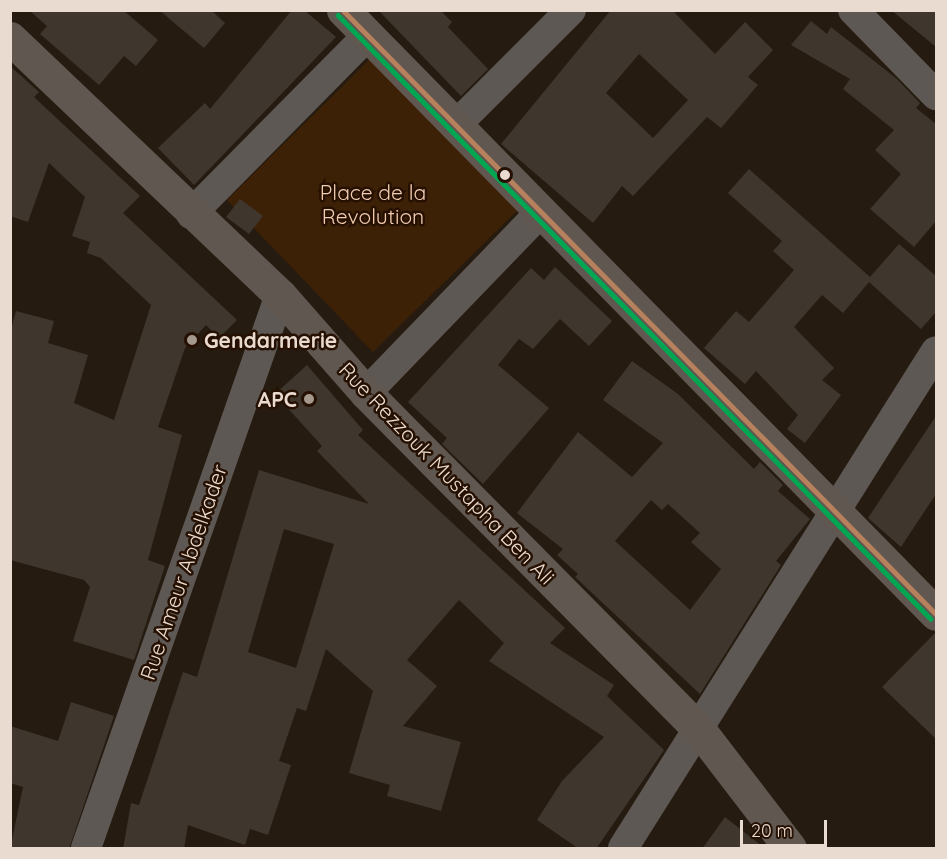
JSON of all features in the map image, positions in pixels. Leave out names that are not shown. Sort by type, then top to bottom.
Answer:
[{"type":"main road","points":[[343,10],[936,614]]},
{"type":"main road","name":"Rue Rezzouk Mustapha Ben Ali","points":[[10,38],[191,214],[280,295],[366,393],[701,732],[790,849]]},
{"type":"street","points":[[455,126],[570,10]]},
{"type":"street","points":[[853,10],[936,95]]},
{"type":"street","points":[[191,214],[367,36]]},
{"type":"street","points":[[366,393],[542,211]]},
{"type":"street","name":"Rue Ameur Abdelkader","points":[[87,849],[280,295]]},
{"type":"street","points":[[623,849],[701,732],[834,512],[936,351]]},
{"type":"green space","name":"Place de la Revolution","points":[[372,57],[519,209],[373,352],[227,200]]},
{"type":"building","points":[[29,10],[123,10],[158,40],[136,66],[124,56],[99,85],[40,34],[47,26]]},
{"type":"building","points":[[159,10],[211,10],[225,23],[204,48]]},
{"type":"building","points":[[292,10],[304,10],[336,37],[194,185],[158,148],[205,103],[210,109]]},
{"type":"building","points":[[378,10],[440,10],[452,22],[448,27],[488,69],[461,96]]},
{"type":"building","points":[[611,10],[672,10],[715,54],[745,22],[773,50],[748,77],[758,85],[721,128],[707,117],[633,196],[622,186],[593,223],[501,144]],"holes":[[[639,54],[688,100],[653,138],[606,93]]]},
{"type":"building","points":[[891,10],[936,10],[936,47]]},
{"type":"building","points":[[811,21],[827,34],[831,27],[897,79],[920,103],[916,108],[936,124],[936,221],[914,247],[870,209],[901,174],[875,150],[894,130],[843,89],[850,79],[791,45]]},
{"type":"building","points":[[10,66],[39,92],[34,97],[140,196],[123,213],[237,320],[219,338],[206,325],[185,348],[158,427],[182,435],[148,560],[165,566],[134,660],[73,641],[90,587],[84,580],[10,560],[10,333],[16,311],[54,321],[48,343],[88,355],[74,403],[114,420],[151,305],[101,258],[87,253],[90,242],[72,236],[85,197],[49,163],[28,222],[10,216]]},
{"type":"building","points":[[749,169],[870,277],[899,244],[936,276],[936,312],[921,329],[869,282],[843,313],[822,295],[794,327],[834,368],[822,380],[841,395],[805,443],[787,429],[798,415],[756,371],[745,384],[704,348],[736,311],[749,322],[794,270],[773,251],[782,241],[728,193]]},
{"type":"building","points":[[240,199],[263,216],[249,234],[226,217]]},
{"type":"building","points":[[555,267],[612,321],[589,346],[560,319],[533,349],[519,339],[498,365],[549,408],[483,484],[442,444],[447,438],[408,402],[531,268],[544,280]]},
{"type":"building","points":[[632,361],[678,394],[754,469],[760,462],[783,485],[778,491],[810,519],[776,561],[781,565],[700,694],[575,577],[578,574],[557,555],[563,549],[517,513],[578,432],[632,477],[663,443],[603,400]],"holes":[[[651,500],[662,510],[668,504],[700,533],[691,542],[721,569],[690,610],[615,541]]]},
{"type":"building","points":[[307,365],[363,430],[358,435],[565,628],[550,643],[614,685],[607,696],[664,750],[596,849],[579,849],[537,820],[562,781],[604,737],[489,661],[504,643],[459,600],[407,660],[437,686],[403,726],[461,742],[441,811],[387,796],[390,785],[349,773],[373,691],[326,649],[306,711],[297,708],[279,761],[291,765],[268,835],[250,829],[245,845],[188,825],[184,849],[123,849],[131,803],[139,805],[183,672],[197,677],[259,470],[369,504],[317,451],[322,446],[275,394]],"holes":[[[284,529],[334,544],[296,668],[248,652]]]},
{"type":"building","points":[[936,416],[936,494],[901,547],[868,518]]},
{"type":"building","points":[[936,632],[936,739],[882,687]]},
{"type":"building","points":[[71,702],[114,716],[69,849],[10,849],[23,787],[10,783],[10,726],[58,741]]},
{"type":"building","points":[[725,817],[766,849],[702,849]]},
{"type":"transit line","points":[[343,10],[936,614]]},
{"type":"transit line","points":[[338,15],[931,619]]},
{"type":"place","name":"Gendarmerie","points":[[192,340]]},
{"type":"place","name":"APC","points":[[309,399]]}]
